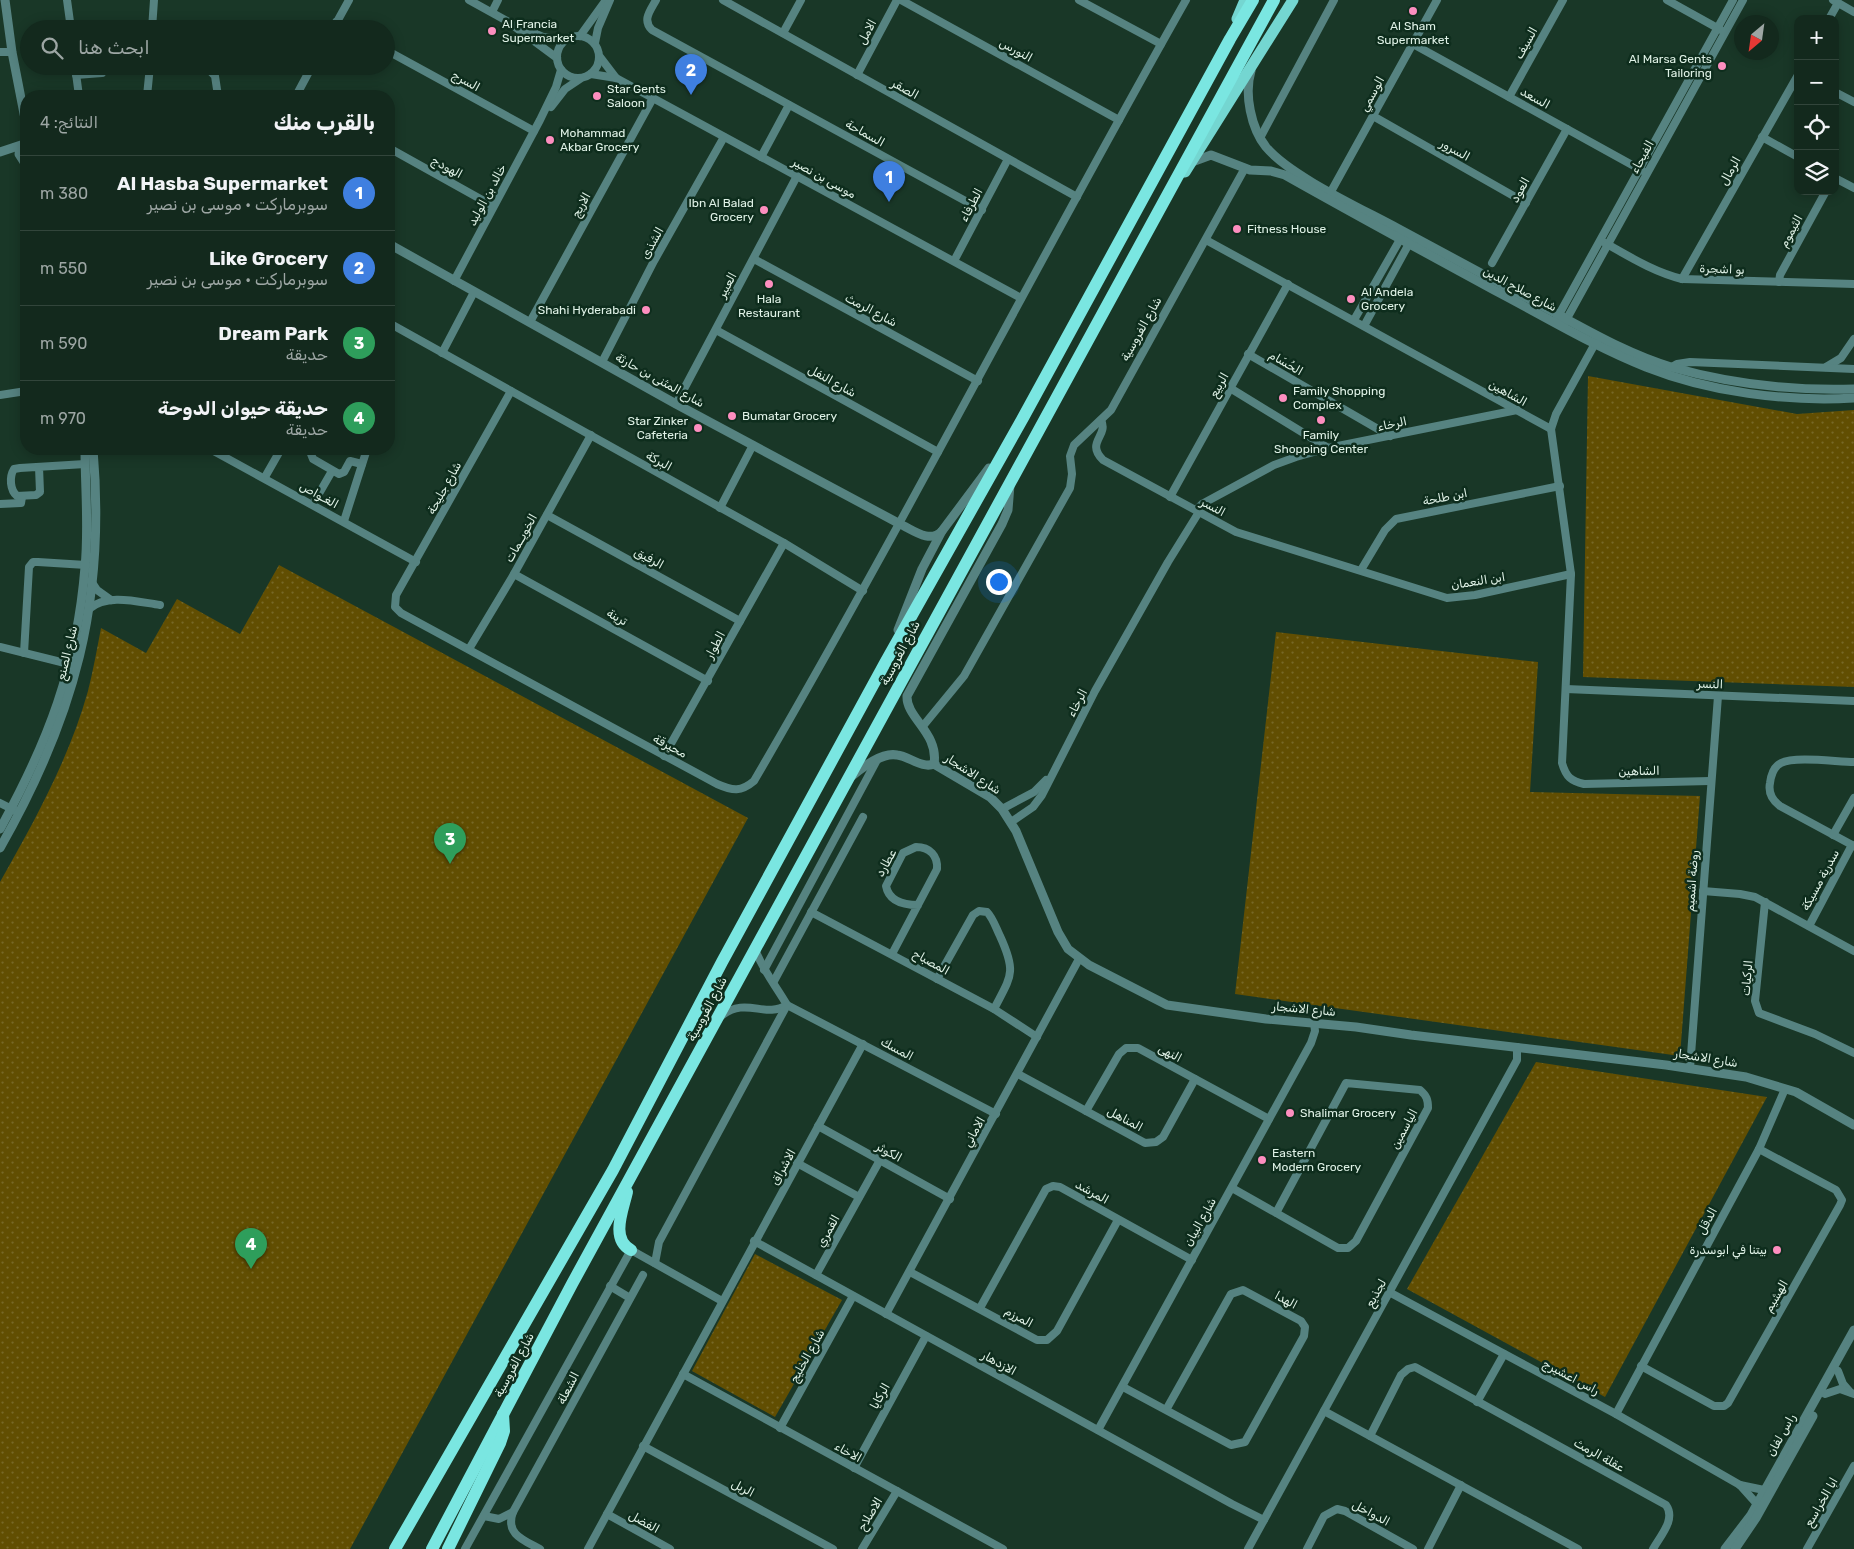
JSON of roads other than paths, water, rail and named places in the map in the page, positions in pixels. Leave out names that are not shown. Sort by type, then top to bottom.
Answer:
[{"type":"highway","name":"شارع الفروسية","points":[[395,1549],[613,1170],[722,962],[885,663],[1024,416],[1253,0]]},
{"type":"highway","name":"شارع الفروسية","points":[[432,1549],[630,1177],[1274,0]]},
{"type":"highway","points":[[628,1248],[620,1238],[621,1222],[630,1177]]},
{"type":"highway","points":[[448,1549],[500,1443],[504,1431],[503,1413]]},
{"type":"highway","points":[[403,1549],[440,1470]]},
{"type":"main road","name":"شارع الفروسية","points":[[1230,39],[1245,0]]},
{"type":"main road","name":"شارع الفروسية","points":[[1158,209],[1192,162],[1293,0]]},
{"type":"street","points":[[5,0],[20,94]]},
{"type":"street","points":[[67,0],[69,20]]},
{"type":"street","points":[[153,20],[154,0]]},
{"type":"street","points":[[337,20],[349,0]]},
{"type":"street","points":[[469,0],[507,21],[557,58]]},
{"type":"street","points":[[492,12],[498,0]]},
{"type":"street","points":[[507,21],[543,37],[565,40],[580,36],[606,0]]},
{"type":"street","points":[[565,40],[560,45],[557,58],[561,70],[570,77],[581,78],[596,70],[600,57],[595,43],[598,28],[610,0]]},
{"type":"street","name":"السماحة","points":[[656,0],[646,17],[647,25],[652,30],[982,210]]},
{"type":"street","name":"الصقر","points":[[723,0],[1077,197]]},
{"type":"street","points":[[783,33],[801,0]]},
{"type":"street","name":"الامل","points":[[857,75],[897,0]]},
{"type":"street","name":"النورس","points":[[901,0],[1120,120]]},
{"type":"street","points":[[1079,0],[1161,44]]},
{"type":"street","points":[[900,524],[1021,298],[1186,0]]},
{"type":"street","points":[[1260,138],[1334,0]]},
{"type":"street","name":"الوسمي","points":[[1329,195],[1437,0]]},
{"type":"street","name":"السيف","points":[[1509,97],[1563,0]]},
{"type":"street","points":[[1667,0],[1725,32]]},
{"type":"street","name":"الفيحاء","points":[[1560,320],[1607,244],[1732,0]]},
{"type":"street","name":"الفيحاء","points":[[1560,320],[1599,240],[1643,171],[1743,0]]},
{"type":"street","points":[[1831,15],[1835,2],[1854,12]]},
{"type":"street","points":[[580,36],[595,43]]},
{"type":"street","name":"السعد","points":[[1413,44],[1643,171]]},
{"type":"street","points":[[0,52],[12,52]]},
{"type":"street","name":"السرج","points":[[395,55],[534,132]]},
{"type":"street","name":"موسى بن نصير","points":[[600,57],[616,78]]},
{"type":"street","name":"شارع صلاح الدين","points":[[1256,61],[1250,73],[1248,91],[1253,119],[1260,138],[1280,161],[1329,195]]},
{"type":"street","name":"خالد بن الوليد","points":[[454,281],[534,132],[554,91],[561,70]]},
{"type":"street","name":"موسى بن نصير","points":[[591,74],[616,78],[1021,298]]},
{"type":"street","points":[[77,75],[78,90]]},
{"type":"street","points":[[148,90],[149,75]]},
{"type":"street","points":[[214,75],[217,90]]},
{"type":"street","points":[[299,90],[307,75]]},
{"type":"street","name":"خالد بن الوليد","points":[[540,120],[562,92],[581,78]]},
{"type":"street","name":"الرمال","points":[[1682,279],[1794,82]]},
{"type":"street","points":[[1839,94],[1854,102]]},
{"type":"street","name":"الاريج","points":[[530,322],[653,98]]},
{"type":"street","points":[[760,157],[789,104]]},
{"type":"street","name":"السرور","points":[[1373,116],[1526,203]]},
{"type":"street","name":"العود","points":[[1492,263],[1567,129]]},
{"type":"street","name":"الشذى","points":[[602,362],[654,261],[724,137]]},
{"type":"street","points":[[1762,138],[1794,155]]},
{"type":"street","points":[[0,153],[20,145]]},
{"type":"street","name":"الهودج","points":[[395,151],[493,206]]},
{"type":"street","points":[[0,153],[20,162]]},
{"type":"street","name":"شارع صلاح الدين","points":[[1192,162],[1211,155],[1245,168],[1275,172],[1329,195],[1596,341],[1701,384],[1794,397],[1854,398]]},
{"type":"street","name":"الطرفاء","points":[[954,262],[1008,159]]},
{"type":"street","points":[[1275,172],[1280,161]]},
{"type":"street","name":"شارع الفروسية","points":[[923,726],[964,676],[1068,492],[1072,479],[1070,456],[1074,446],[1081,436],[1102,420],[1119,396],[1245,168]]},
{"type":"street","name":"العبير","points":[[676,404],[797,176]]},
{"type":"street","points":[[1839,180],[1854,188]]},
{"type":"street","name":"الثيموم","points":[[1779,282],[1780,275],[1824,195]]},
{"type":"street","points":[[1354,320],[1402,235]]},
{"type":"street","name":"الشاهين","points":[[1206,240],[1551,429]]},
{"type":"street","points":[[1364,326],[1411,240]]},
{"type":"street","name":"بو اشجرة","points":[[1599,240],[1665,275],[1682,279],[1854,284]]},
{"type":"street","name":"شارع المثنى بن حارثة","points":[[395,252],[454,281],[676,404],[921,534]]},
{"type":"street","name":"شارع الرمث","points":[[754,259],[978,381]]},
{"type":"street","name":"الربيع","points":[[1170,496],[1288,284]]},
{"type":"street","points":[[442,353],[474,292]]},
{"type":"street","name":"البركة","points":[[395,326],[784,543],[863,591]]},
{"type":"street","name":"شارع النفل","points":[[716,330],[938,452]]},
{"type":"street","points":[[1826,367],[1841,358],[1854,339]]},
{"type":"street","points":[[1566,689],[1571,574],[1551,429],[1556,414],[1596,341]]},
{"type":"street","points":[[1670,371],[1690,362],[1854,368],[1848,350]]},
{"type":"street","name":"الحُسَام","points":[[1248,354],[1390,436]]},
{"type":"street","name":"شارع صلاح الدين","points":[[1670,371],[1752,384],[1811,390],[1854,389]]},
{"type":"street","points":[[1230,388],[1328,448]]},
{"type":"street","name":"شارع جليحة","points":[[396,595],[511,391]]},
{"type":"street","points":[[0,395],[20,392]]},
{"type":"street","name":"الرخاء","points":[[1011,822],[1033,807],[1046,788],[1051,775],[1168,562],[1202,504],[1274,466],[1328,448],[1517,410]]},
{"type":"street","name":"شارع الفروسية","points":[[885,663],[927,559],[942,531],[1024,416]]},
{"type":"street","name":"النسر","points":[[1102,420],[1103,428],[1096,448],[1100,457],[1236,532],[1361,570]]},
{"type":"street","name":"الخويــمات","points":[[469,649],[514,574],[591,435]]},
{"type":"street","points":[[720,508],[753,444]]},
{"type":"street","name":"شارع الصنع","points":[[74,665],[86,565],[87,509],[85,455]]},
{"type":"street","name":"شارع الصنع","points":[[0,848],[16,810],[48,756],[89,609],[93,584],[96,522],[93,455]]},
{"type":"street","name":"الغـواص","points":[[222,455],[265,477],[416,562]]},
{"type":"street","points":[[265,477],[278,455]]},
{"type":"street","points":[[311,455],[313,459],[332,470],[342,473],[350,461],[362,464]]},
{"type":"street","points":[[344,522],[365,455]]},
{"type":"street","points":[[40,467],[40,492],[22,496],[17,496],[13,493],[11,474],[14,470],[20,468],[85,464]]},
{"type":"street","points":[[313,504],[332,470]]},
{"type":"street","name":"شارع الفروسية","points":[[910,688],[1002,524],[1008,510],[1010,483]]},
{"type":"street","name":"ابن طلحة","points":[[1361,570],[1385,530],[1396,519],[1560,486]]},
{"type":"street","points":[[0,504],[21,503],[22,496]]},
{"type":"street","name":"الرفيق","points":[[547,515],[740,621]]},
{"type":"street","name":"محيرقة","points":[[396,595],[395,607],[401,613],[664,756],[732,790],[744,789],[754,781],[900,524]]},
{"type":"street","points":[[921,534],[932,537],[942,531]]},
{"type":"street","points":[[921,534],[930,546],[927,559]]},
{"type":"street","name":"الطوار","points":[[664,756],[708,681],[784,543]]},
{"type":"street","points":[[24,653],[29,567],[32,562],[86,565]]},
{"type":"street","name":"ابن النعمان","points":[[1361,570],[1447,598],[1476,595],[1571,574]]},
{"type":"street","name":"ترينة","points":[[514,574],[708,681]]},
{"type":"street","points":[[93,584],[96,590],[111,600]]},
{"type":"street","points":[[89,609],[96,603],[111,600],[160,604]]},
{"type":"street","points":[[0,647],[74,665]]},
{"type":"street","name":"شارع الاشجار","points":[[910,688],[907,698],[908,704],[923,726],[932,744],[934,764]]},
{"type":"street","name":"الشاهين","points":[[1566,689],[1562,763],[1569,778],[1584,784],[1710,780]]},
{"type":"street","name":"النسر","points":[[1566,689],[1854,700]]},
{"type":"street","name":"روضة اشميم","points":[[1690,1068],[1710,780],[1718,696]]},
{"type":"street","name":"شارع الاشجار","points":[[848,779],[861,768],[896,754],[926,765],[934,764],[990,797],[1011,822],[1058,932],[1068,949],[1079,959],[1149,997],[1176,1008],[1314,1022],[1690,1068],[1746,1077],[1801,1094],[1854,1125]]},
{"type":"street","points":[[764,970],[877,760]]},
{"type":"street","name":"سدرية مسيكة","points":[[1809,926],[1853,845],[1774,802],[1769,788],[1771,774],[1779,764],[1788,761],[1854,762]]},
{"type":"street","name":"الرخاء","points":[[1002,809],[1034,792],[1051,775]]},
{"type":"street","points":[[1833,835],[1854,798]]},
{"type":"street","points":[[0,803],[16,810]]},
{"type":"street","name":"شارع الصنع","points":[[0,830],[16,810]]},
{"type":"street","points":[[774,981],[863,817]]},
{"type":"street","name":"عطارد","points":[[892,954],[937,869],[937,864],[930,851],[916,847],[903,854],[887,882],[887,891],[890,895],[904,905],[912,915]]},
{"type":"street","points":[[1703,891],[1740,894],[1765,902],[1854,951]]},
{"type":"street","name":"الركيات","points":[[1765,902],[1755,1001],[1759,1013],[1815,1034],[1854,1053]]},
{"type":"street","points":[[904,905],[918,905]]},
{"type":"street","points":[[937,979],[973,915],[979,911],[987,912],[1002,939],[1012,965],[1008,982],[994,1009]]},
{"type":"street","name":"المصباح","points":[[811,912],[994,1009],[1037,1037]]},
{"type":"street","points":[[755,949],[764,970],[774,981],[787,1005]]},
{"type":"street","name":"الاماني","points":[[886,1314],[1079,959]]},
{"type":"street","points":[[716,1020],[729,1010],[740,1006],[776,1010],[787,1005]]},
{"type":"street","points":[[655,1263],[659,1242],[787,1005]]},
{"type":"street","name":"المسك","points":[[787,1005],[996,1114]]},
{"type":"street","name":"شارع البيان","points":[[1098,1430],[1311,1043],[1315,1031],[1314,1022]]},
{"type":"street","name":"الاشراق","points":[[588,1549],[754,1241],[863,1044]]},
{"type":"street","name":"لجذيع","points":[[1248,1549],[1517,1060],[1517,1047]]},
{"type":"street","name":"النهى","points":[[1086,1111],[1118,1054],[1126,1048],[1138,1048],[1269,1119]]},
{"type":"street","name":"المناهل","points":[[1018,1074],[1145,1143],[1156,1142],[1163,1137],[1194,1079]]},
{"type":"street","name":"الياسمين","points":[[1232,1188],[1276,1213],[1338,1248],[1348,1248],[1356,1241],[1428,1108],[1428,1098],[1420,1090],[1346,1083],[1276,1213]]},
{"type":"street","name":"شارع الاشجار","points":[[1785,1088],[1854,1131]]},
{"type":"street","name":"الدقل","points":[[1616,1414],[1759,1148],[1785,1088]]},
{"type":"street","name":"الكوثر","points":[[818,1126],[950,1199]]},
{"type":"street","name":"الهشيم","points":[[1642,1366],[1714,1406],[1724,1406],[1728,1403],[1840,1205],[1842,1200],[1836,1190],[1759,1148]]},
{"type":"street","name":"القمري","points":[[816,1275],[880,1160]]},
{"type":"street","points":[[797,1163],[859,1198]]},
{"type":"street","name":"المرشد","points":[[980,1308],[1046,1189],[1053,1186],[1060,1187],[1192,1260]]},
{"type":"street","name":"المرزم","points":[[910,1272],[1037,1340],[1047,1340],[1057,1331],[1118,1220]]},
{"type":"street","name":"الازدهار","points":[[754,1241],[1263,1522]]},
{"type":"street","points":[[465,1549],[610,1286],[628,1248],[722,1300]]},
{"type":"street","name":"الشعلة","points":[[513,1512],[644,1275]]},
{"type":"street","points":[[610,1286],[630,1298]]},
{"type":"street","name":"الهدا","points":[[1123,1387],[1231,1446],[1245,1442],[1304,1336],[1304,1327],[1301,1321],[1243,1290],[1231,1294],[1166,1410]]},
{"type":"street","name":"راس اعشيرج","points":[[1389,1292],[1616,1414],[1740,1485],[1764,1490]]},
{"type":"street","name":"شارع الخليج","points":[[780,1428],[853,1296]]},
{"type":"street","name":"راس لفان","points":[[1725,1549],[1744,1527],[1854,1330]]},
{"type":"street","name":"الركايا","points":[[854,1468],[926,1336]]},
{"type":"street","name":"راس لفان","points":[[1735,1549],[1756,1518],[1854,1342]]},
{"type":"street","points":[[1477,1402],[1504,1354]]},
{"type":"street","name":"عقلة الرمث","points":[[1370,1436],[1401,1375],[1408,1369],[1415,1368],[1666,1505],[1671,1511],[1671,1518],[1653,1549]]},
{"type":"street","points":[[1838,1371],[1843,1384],[1852,1393]]},
{"type":"street","name":"الاخاء","points":[[683,1374],[1003,1549]]},
{"type":"street","points":[[1825,1394],[1835,1390],[1852,1393]]},
{"type":"street","points":[[1324,1412],[1578,1549]]},
{"type":"street","name":"الربل","points":[[643,1446],[833,1549]]},
{"type":"street","name":"ابا الخراسع","points":[[1807,1549],[1854,1466]]},
{"type":"street","points":[[1428,1549],[1461,1485]]},
{"type":"street","name":"راس اعشيرج","points":[[1740,1485],[1757,1504]]},
{"type":"street","name":"الاصلاح","points":[[862,1549],[897,1491]]},
{"type":"street","name":"الدواخل","points":[[1306,1549],[1324,1516],[1337,1509],[1413,1549]]},
{"type":"street","points":[[484,1516],[499,1519],[513,1512]]},
{"type":"street","points":[[513,1512],[510,1524],[515,1535],[540,1549]]},
{"type":"street","name":"الفضل","points":[[606,1514],[670,1549]]},
{"type":"place","name":"Al Sham Supermarket","points":[[1413,11]]},
{"type":"place","name":"Al Francia Supermarket","points":[[492,31]]},
{"type":"place","name":"Al Marsa Gents Tailoring","points":[[1722,66]]},
{"type":"place","name":"Like Grocery","points":[[691,95]]},
{"type":"place","name":"Star Gents Saloon","points":[[597,96]]},
{"type":"place","name":"Mohammad Akbar Grocery","points":[[550,140]]},
{"type":"place","name":"Al Hasba Supermarket","points":[[889,202]]},
{"type":"place","name":"Ibn Al Balad Grocery","points":[[764,210]]},
{"type":"place","name":"Fitness House","points":[[1237,229]]},
{"type":"place","name":"Hala Restaurant","points":[[769,284]]},
{"type":"place","name":"Al Andela Grocery","points":[[1351,299]]},
{"type":"place","name":"Shahi Hyderabadi","points":[[646,310]]},
{"type":"place","name":"Family Shopping Complex","points":[[1283,398]]},
{"type":"place","name":"Bumatar Grocery","points":[[732,416]]},
{"type":"place","name":"Family Shopping Center","points":[[1321,420]]},
{"type":"place","name":"Star Zinker Cafeteria","points":[[698,428]]},
{"type":"place","name":"Dream Park","points":[[450,864]]},
{"type":"place","name":"Shalimar Grocery","points":[[1290,1113]]},
{"type":"place","name":"Eastern Modern Grocery","points":[[1262,1160]]},
{"type":"place","name":"بيتنا في ابوسدرة","points":[[1777,1250]]},
{"type":"place","name":"حديقة حيوان الدوحة","points":[[251,1269]]}]
